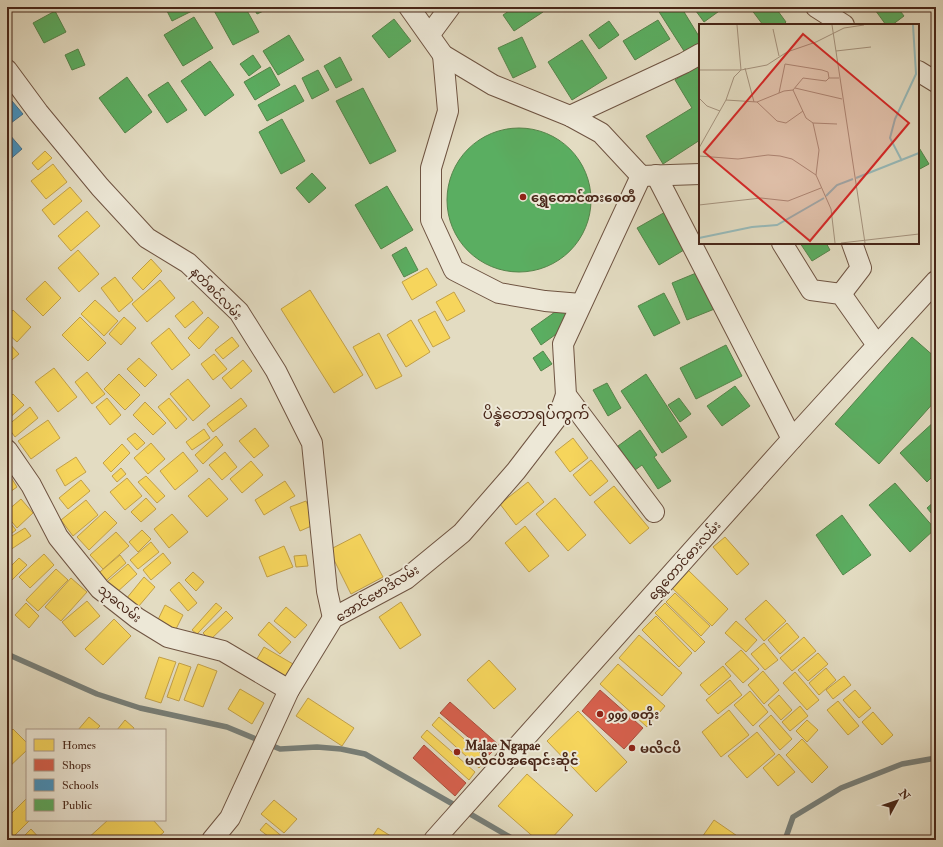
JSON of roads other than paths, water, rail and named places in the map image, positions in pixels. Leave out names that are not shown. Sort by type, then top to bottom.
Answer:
[{"type":"street","points":[[409,7],[430,34],[443,55],[448,112],[431,168],[431,220],[454,270],[499,293],[545,301],[581,304]]},
{"type":"street","points":[[430,34],[450,7]]},
{"type":"street","points":[[816,7],[842,24]]},
{"type":"street","points":[[443,55],[493,85],[570,116],[601,133],[649,176],[792,439]]},
{"type":"street","points":[[570,116],[699,55]]},
{"type":"street","name":"နတ်စင်လမ်း","points":[[7,70],[38,112],[100,188],[147,238],[188,263],[239,312],[276,371],[312,443],[327,591],[333,618]]},
{"type":"street","points":[[919,72],[936,82]]},
{"type":"street","points":[[649,176],[699,174]]},
{"type":"street","points":[[649,176],[581,304],[563,344],[566,394],[654,512]]},
{"type":"street","points":[[783,244],[811,290],[841,294],[877,345]]},
{"type":"street","points":[[841,294],[861,268],[852,244]]},
{"type":"street","name":"ရွှေတောင်ဓားလမ်း","points":[[434,840],[792,439],[936,281]]},
{"type":"street","name":"အောင်ဗောဒိလမ်း","points":[[212,840],[230,818],[289,690],[333,618],[406,579],[462,533],[516,471],[558,415],[566,394]]},
{"type":"street","name":"သုခလမ်း","points":[[7,450],[31,485],[58,538],[100,589],[137,618],[168,637],[223,651],[289,690]]},
{"type":"waterway","points":[[7,654],[97,694],[140,708],[227,727],[280,749],[317,747],[341,749],[365,754],[458,807]]},
{"type":"waterway","points":[[785,840],[793,817],[841,788],[902,764],[936,758]]},
{"type":"waterway","points":[[465,811],[515,840]]},
{"type":"place","name":"ရွှေတောင်စားစေတီ","points":[[523,197]]},
{"type":"place","name":"999 စတိုး","points":[[600,714]]},
{"type":"place","name":"မလိငပိ","points":[[632,748]]},
{"type":"place","name":"Malae Ngapae မလိငပိအရောင်းဆိုင်","points":[[457,752]]},
{"type":"district","name":"ပိန္နဲတောရပ်ကွက်","points":[[536,414]]}]
